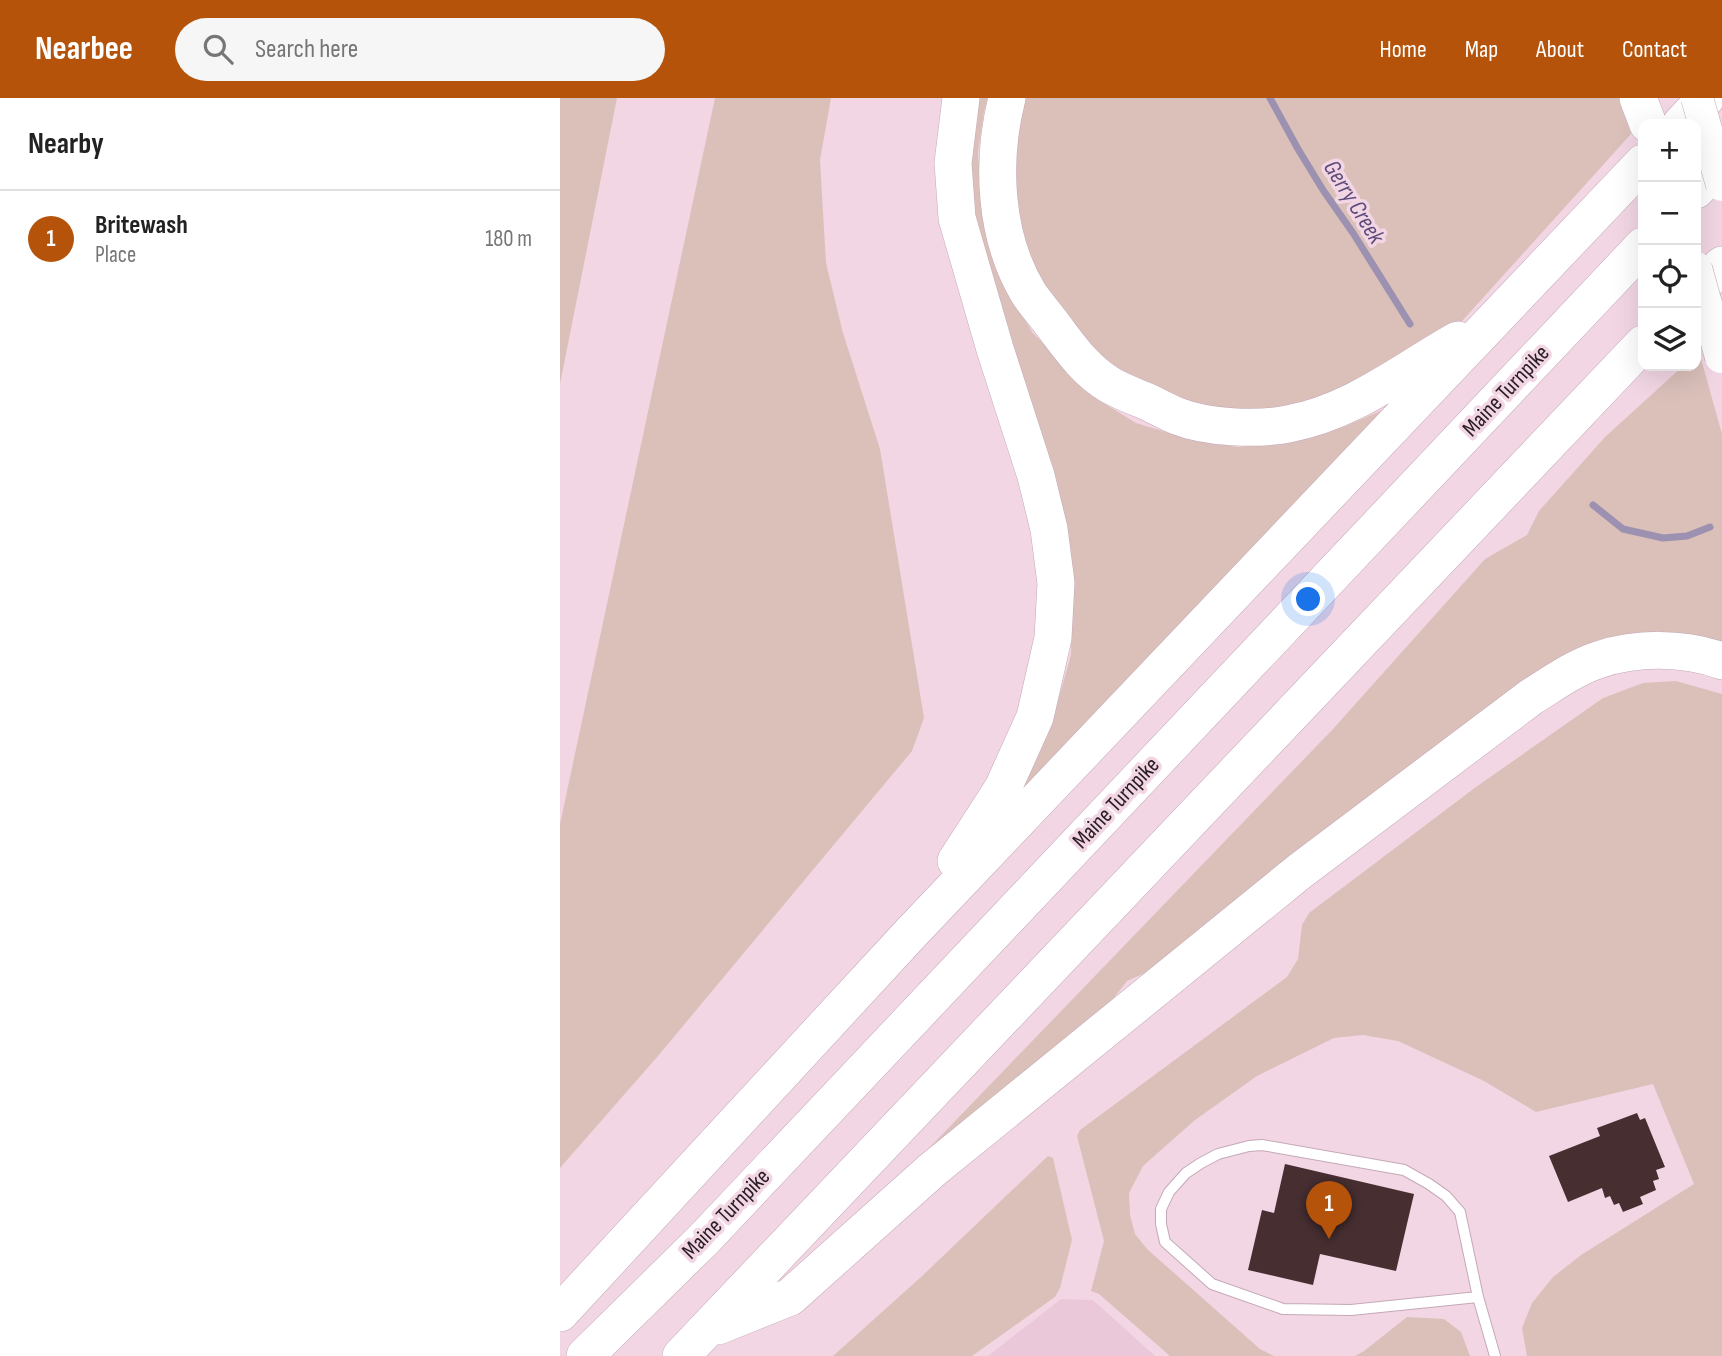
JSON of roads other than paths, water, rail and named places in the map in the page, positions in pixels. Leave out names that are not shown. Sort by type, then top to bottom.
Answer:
[{"type":"highway","points":[[910,934],[1003,788],[1035,717],[1053,638],[1056,583],[1049,528],[1036,476],[957,218],[953,163],[961,98]]},
{"type":"highway","points":[[1007,98],[1001,121],[997,178],[1004,233],[1012,259],[1029,293],[1082,363],[1109,384],[1178,417],[1209,425],[1242,426],[1285,425],[1322,416],[1361,399],[1493,321]]},
{"type":"highway","points":[[1638,98],[1646,119]]},
{"type":"highway","points":[[1686,119],[1706,98]]},
{"type":"highway","points":[[1701,185],[1722,163]]},
{"type":"highway","points":[[560,1313],[910,934],[1638,168]]},
{"type":"highway","name":"Maine Turnpike","points":[[585,1356],[713,1229],[1638,251]]},
{"type":"highway","points":[[1701,286],[1722,265]]},
{"type":"highway","points":[[1701,299],[1722,282]]},
{"type":"highway","points":[[681,1356],[1638,349]]},
{"type":"highway","points":[[707,1330],[790,1297],[932,1170],[1246,915],[1349,833],[1531,697],[1598,660],[1630,653],[1688,652],[1722,661]]},
{"type":"main road","points":[[1697,98],[1722,186]]},
{"type":"main road","points":[[1701,286],[1721,357]]},
{"type":"lane","points":[[1478,1297],[1351,1310],[1283,1309],[1212,1284],[1165,1242],[1161,1209],[1168,1192],[1186,1174],[1218,1154],[1249,1146],[1289,1149],[1404,1170],[1446,1196],[1460,1212],[1478,1297],[1495,1356]]},
{"type":"waterway","name":"Gerry Creek","points":[[1270,98],[1323,190],[1410,324]]},
{"type":"waterway","name":"Gerry Creek","points":[[1593,505],[1623,529],[1663,538],[1687,536],[1710,527]]},
{"type":"place","name":"Britewash","points":[[1329,1239]]}]
